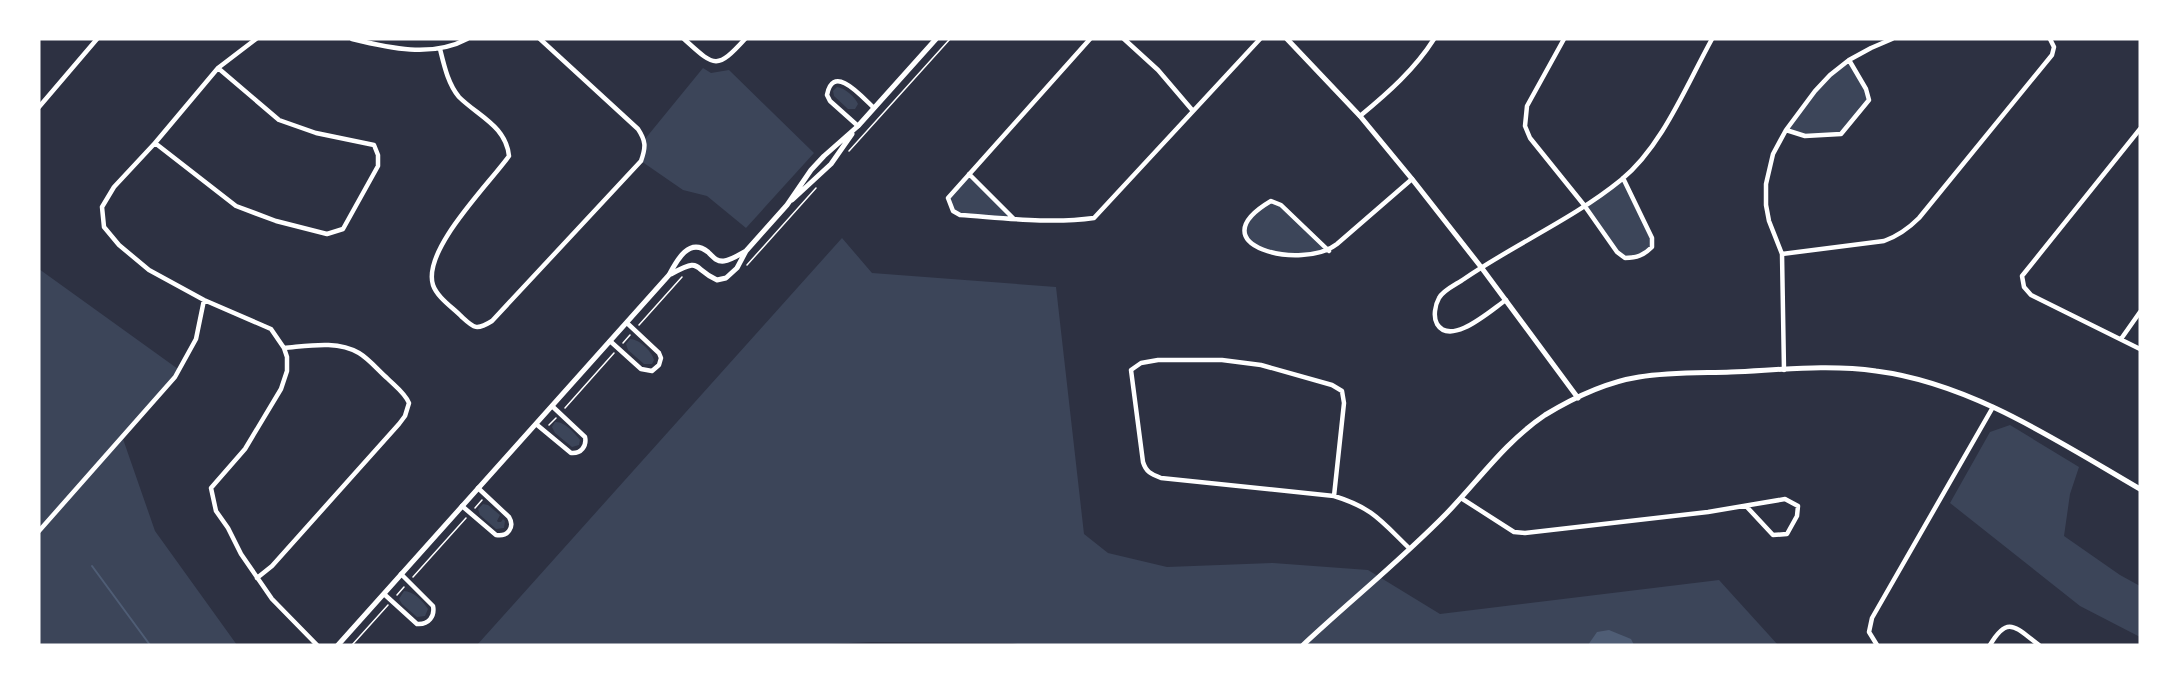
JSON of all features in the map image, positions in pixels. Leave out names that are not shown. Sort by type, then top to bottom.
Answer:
[{"type":"street","points":[[39,107],[97,39]]},
{"type":"street","points":[[256,39],[218,68],[155,143],[114,187],[102,207],[104,227],[119,245],[149,270],[204,300],[272,329],[284,348],[287,357],[287,371],[282,389],[245,449],[211,488],[216,511],[257,578],[281,610],[317,645]]},
{"type":"street","points":[[352,39],[409,50],[440,49],[467,39]]},
{"type":"street","points":[[440,49],[446,72],[458,96],[494,126],[508,144],[508,156],[500,169],[474,197],[441,245],[432,274],[432,283],[436,292],[472,326],[481,328],[492,321],[641,161],[646,149],[645,139],[638,129],[540,39]]},
{"type":"street","points":[[684,39],[707,59],[717,62],[728,58],[745,39]]},
{"type":"street","points":[[787,205],[811,170],[858,126],[936,39]]},
{"type":"street","points":[[1090,39],[948,198],[953,211],[960,215],[1014,219],[1073,221],[1094,218],[1260,39]]},
{"type":"street","points":[[1124,39],[1158,70],[1193,111]]},
{"type":"street","points":[[1287,39],[1360,116],[1412,179],[1481,267],[1578,398]]},
{"type":"street","points":[[1360,116],[1404,76],[1425,53],[1434,39]]},
{"type":"street","points":[[1564,39],[1527,106],[1525,126],[1530,138],[1617,252],[1625,258],[1635,258],[1644,255],[1652,247],[1652,237],[1623,178]]},
{"type":"street","points":[[1506,300],[1460,331],[1449,333],[1441,329],[1435,321],[1435,309],[1440,296],[1481,267],[1584,206],[1623,178],[1666,126],[1712,39]]},
{"type":"street","points":[[1784,369],[1782,254],[1768,221],[1766,184],[1773,154],[1786,130],[1830,75],[1849,60],[1892,39]]},
{"type":"street","points":[[1782,254],[1884,241],[1908,229],[2052,55],[2054,46],[2050,39]]},
{"type":"street","points":[[1786,130],[1805,136],[1840,134],[1869,100],[1866,89],[1849,60]]},
{"type":"street","points":[[155,143],[236,206],[276,221],[327,234],[343,229],[378,166],[375,145],[316,133],[279,120],[218,68]]},
{"type":"street","points":[[858,126],[830,100],[827,95],[830,86],[837,81],[844,82],[874,108]]},
{"type":"street","points":[[669,274],[694,264],[715,279],[723,279],[737,268],[746,251],[787,205],[831,164],[858,126]]},
{"type":"street","points":[[2140,129],[2022,276],[2024,287],[2031,295],[2140,349]]},
{"type":"street","points":[[969,174],[1014,219]]},
{"type":"street","points":[[1329,251],[1281,205],[1271,201],[1257,209],[1244,224],[1244,233],[1248,241],[1259,248],[1300,256],[1329,251],[1412,179]]},
{"type":"street","points":[[338,645],[627,323],[669,274],[679,257],[691,248],[701,248],[717,260],[723,261],[746,251]]},
{"type":"street","points":[[39,531],[175,377],[196,339],[204,300]]},
{"type":"street","points":[[2121,339],[2140,312]]},
{"type":"street","points":[[610,341],[643,370],[652,371],[657,368],[660,356],[627,323]]},
{"type":"street","points":[[257,578],[272,566],[399,424],[409,404],[403,393],[374,365],[348,347],[318,345],[284,348]]},
{"type":"street","points":[[1334,496],[1344,403],[1342,392],[1332,385],[1261,365],[1222,360],[1158,360],[1141,363],[1131,370],[1143,462],[1145,470],[1151,474],[1161,478],[1334,496],[1356,503],[1373,512],[1409,548]]},
{"type":"street","points":[[1303,645],[1461,498],[1491,462],[1518,435],[1545,416],[1578,398],[1638,377],[1784,369],[1858,369],[1892,373],[1954,390],[1993,407],[2140,489]]},
{"type":"street","points":[[536,424],[571,453],[582,450],[586,442],[585,437],[552,406]]},
{"type":"street","points":[[1877,645],[1869,632],[1872,618],[1993,407]]},
{"type":"street","points":[[462,506],[496,535],[504,535],[509,531],[512,526],[509,517],[478,488]]},
{"type":"street","points":[[1461,498],[1514,532],[1525,533],[1746,506],[1785,499],[1798,506],[1797,516],[1787,534],[1773,536],[1746,506]]},
{"type":"street","points":[[384,594],[417,624],[429,621],[434,612],[433,606],[401,574]]},
{"type":"street","points":[[1990,645],[1998,630],[2006,626],[2014,627],[2039,645]]},
{"type":"path","points":[[544,431],[641,322]]},
{"type":"path","points":[[352,645],[486,495]]},
{"type":"shaded area","points":[[1849,60],[1869,100],[1841,134],[1805,136],[1786,130],[1815,91]]},
{"type":"shaded area","points":[[703,68],[711,73],[729,70],[814,153],[746,228],[707,196],[683,190],[641,161],[645,139]]},
{"type":"shaded area","points":[[837,87],[855,99],[858,104],[855,109],[848,109],[834,96],[833,91]]},
{"type":"shaded area","points":[[969,174],[1014,219],[960,215],[953,211],[948,198]]},
{"type":"shaded area","points":[[1623,178],[1652,238],[1652,247],[1644,255],[1625,258],[1617,252],[1584,205]]},
{"type":"shaded area","points":[[1271,201],[1281,205],[1329,251],[1300,256],[1258,248],[1244,233],[1245,227],[1253,214]]},
{"type":"shaded area","points":[[842,238],[872,273],[1056,287],[1084,534],[1108,553],[1167,567],[1273,563],[1368,570],[1440,614],[1719,580],[1778,645],[1023,645],[870,642],[805,645],[477,645]]},
{"type":"shaded area","points":[[39,269],[178,369],[123,439],[155,531],[237,645],[39,645]]},
{"type":"shaded area","points":[[630,339],[641,343],[648,349],[654,360],[652,364],[644,364],[628,350],[626,344]]},
{"type":"shaded area","points":[[555,422],[566,425],[580,440],[579,445],[572,447],[555,433],[552,427]]},
{"type":"shaded area","points":[[2010,425],[2079,467],[2070,494],[2064,536],[2120,575],[2140,586],[2140,637],[2080,606],[1950,503],[1990,432]]},
{"type":"shaded area","points":[[483,504],[488,505],[500,515],[497,521],[501,522],[503,519],[505,521],[504,528],[496,529],[480,515],[478,509]]},
{"type":"shaded area","points":[[404,591],[414,595],[423,603],[428,609],[425,616],[417,617],[402,604],[399,599]]},
{"type":"shaded area","points":[[1609,630],[1631,639],[1634,645],[1588,645],[1597,632]]},
{"type":"waterway","points":[[92,566],[150,645]]}]
